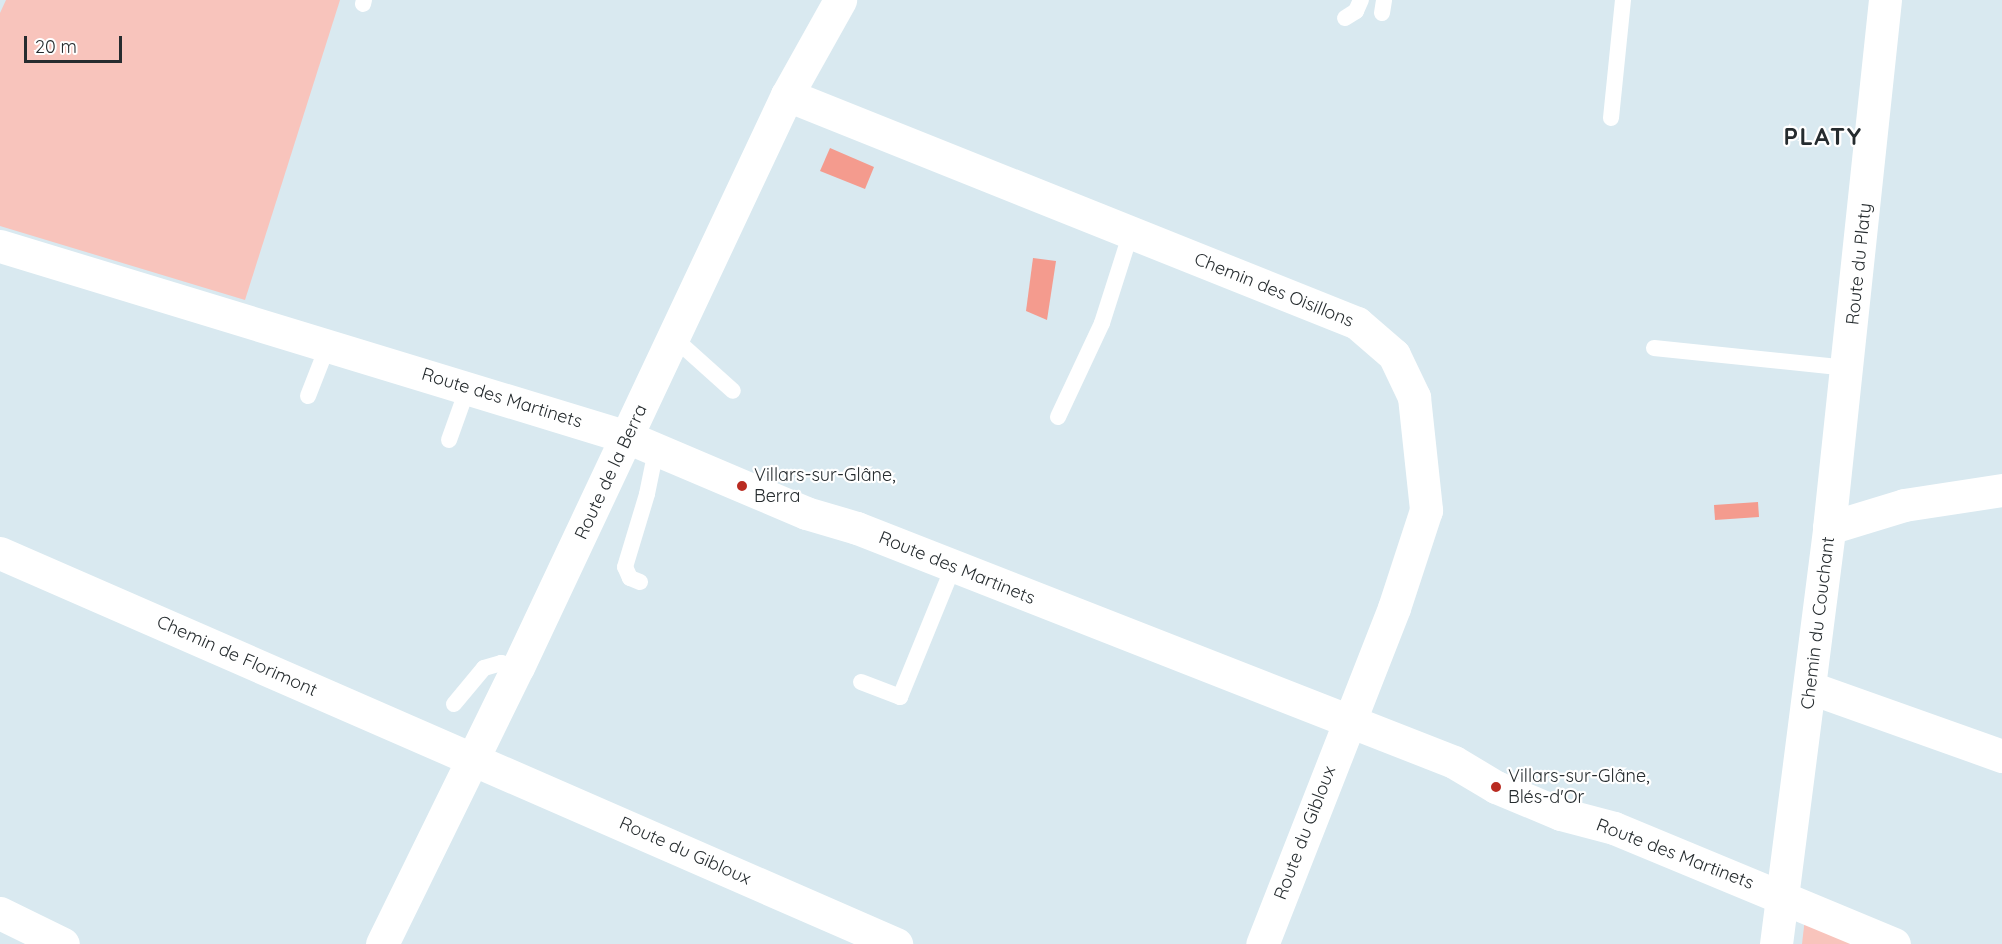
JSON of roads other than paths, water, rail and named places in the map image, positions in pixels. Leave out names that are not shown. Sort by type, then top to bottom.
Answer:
[{"type":"street","name":"Route de la Berra","points":[[382,944],[518,667],[641,443],[674,338],[787,95],[840,0]]},
{"type":"street","name":"Route du Platy","points":[[1829,528],[1848,368],[1885,0]]},
{"type":"street","name":"Chemin des Oisillons","points":[[787,95],[1357,323],[1394,355],[1414,397],[1426,510],[1394,608],[1349,723]]},
{"type":"street","name":"Route des Martinets","points":[[0,246],[468,387],[641,443],[806,513],[857,528],[1349,723],[1454,762],[1496,788],[1561,814],[1614,828],[1781,895],[1894,944]]},
{"type":"street","name":"Chemin du Couchant","points":[[1776,944],[1811,688],[1829,528],[1904,505],[2002,490]]},
{"type":"street","name":"Chemin de Florimont","points":[[0,553],[473,761]]},
{"type":"street","points":[[1811,688],[2002,756]]},
{"type":"street","name":"Route du Gibloux","points":[[1262,944],[1349,723]]},
{"type":"street","name":"Route du Gibloux","points":[[473,761],[896,944]]},
{"type":"street","points":[[0,913],[63,944]]},
{"type":"lane","points":[[1345,18],[1356,10],[1361,0]]},
{"type":"lane","points":[[1611,118],[1623,0]]},
{"type":"lane","points":[[1058,417],[1102,323],[1131,232]]},
{"type":"lane","points":[[674,338],[733,391]]},
{"type":"lane","points":[[308,396],[328,345]]},
{"type":"lane","points":[[1654,348],[1848,368]]},
{"type":"lane","points":[[449,440],[468,387]]},
{"type":"lane","points":[[640,582],[630,578],[625,567],[647,494],[641,443]]},
{"type":"lane","points":[[861,682],[900,697],[953,567]]},
{"type":"lane","points":[[454,704],[484,668],[501,663],[518,667]]},
{"type":"place","name":"Villars-sur-Glâne, Berra","points":[[742,486]]},
{"type":"place","name":"Villars-sur-Glâne, Blés-d'Or","points":[[1496,787]]},
{"type":"district","name":"PLATY","points":[[1823,137]]}]
